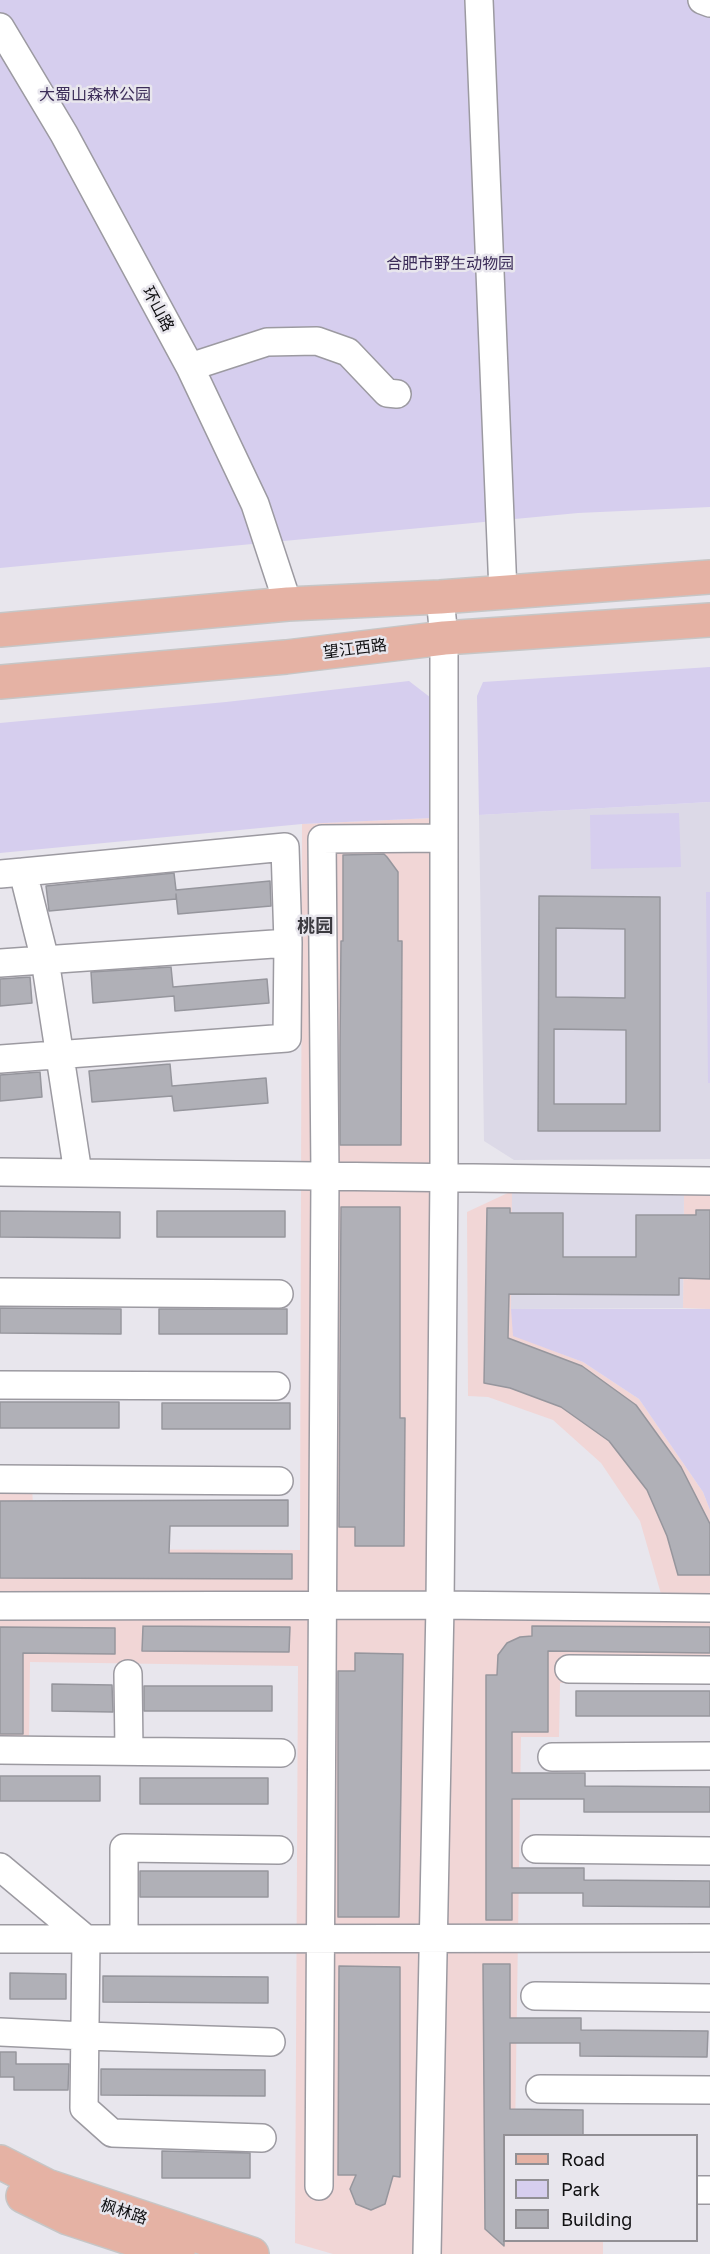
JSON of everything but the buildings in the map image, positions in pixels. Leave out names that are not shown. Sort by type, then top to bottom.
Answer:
[{"type":"main road","points":[[0,630],[288,604],[440,597],[710,577]]},
{"type":"main road","name":"望江西路","points":[[0,682],[286,657],[444,638],[710,620]]},
{"type":"main road","name":"枫林路","points":[[0,2162],[47,2186],[252,2254]]},
{"type":"main road","name":"枫林路","points":[[0,2185],[68,2218],[178,2254]]},
{"type":"street","points":[[479,0],[502,592]]},
{"type":"street","points":[[702,0],[710,3]]},
{"type":"street","name":"环山路","points":[[0,27],[64,134],[190,367],[255,504],[288,604]]},
{"type":"street","points":[[190,367],[267,342],[317,341],[348,352],[387,393],[397,394]]},
{"type":"street","points":[[427,2254],[440,1605],[444,1177],[444,638],[440,597]]},
{"type":"street","points":[[319,2186],[325,1176],[322,839],[444,838]]},
{"type":"street","points":[[0,1059],[61,1054],[287,1038],[288,943],[285,847],[11,873],[45,960],[61,1054],[78,1173]]},
{"type":"street","points":[[0,963],[288,943]]},
{"type":"street","points":[[0,1172],[710,1181]]},
{"type":"street","points":[[0,1292],[279,1294]]},
{"type":"street","points":[[0,1385],[276,1386]]},
{"type":"street","points":[[0,1479],[279,1481]]},
{"type":"street","points":[[0,1606],[440,1605],[710,1608]]},
{"type":"street","points":[[569,1669],[710,1670]]},
{"type":"street","points":[[128,1674],[129,1751]]},
{"type":"street","points":[[0,1750],[281,1753]]},
{"type":"street","points":[[552,1757],[710,1756]]},
{"type":"street","points":[[124,1937],[124,1848],[279,1850]]},
{"type":"street","points":[[536,1849],[710,1851]]},
{"type":"street","points":[[0,1867],[86,1939]]},
{"type":"street","points":[[0,1939],[124,1937],[433,1940],[710,1938]]},
{"type":"street","points":[[86,1939],[84,2108],[112,2133],[262,2138]]},
{"type":"street","points":[[535,1996],[710,1998]]},
{"type":"street","points":[[0,2032],[271,2042]]},
{"type":"street","points":[[540,2089],[710,2090]]},
{"type":"shaded area","points":[[710,802],[710,1159],[514,1160],[484,1141],[479,815]]},
{"type":"shaded area","points":[[432,818],[430,1124],[433,1401],[430,1592],[661,1594],[640,1521],[601,1463],[553,1420],[488,1397],[468,1396],[467,1212],[512,1191],[513,1335],[583,1362],[639,1399],[703,1492],[710,1510],[710,1684],[560,1683],[559,1737],[521,1737],[515,2134],[503,2134],[503,2242],[603,2242],[603,2254],[333,2254],[295,2243],[298,1666],[30,1662],[29,1742],[0,1742],[0,1487],[32,1486],[35,1549],[300,1550],[302,824]]},
{"type":"shaded area","points":[[512,1191],[684,1193],[683,1308],[511,1309]]},
{"type":"shaded area","points":[[684,1193],[710,1193],[710,1309],[683,1308]]},
{"type":"green space","name":"合肥市野生动物园","points":[[0,0],[710,0],[710,507],[578,513],[0,568]]},
{"type":"green space","points":[[710,667],[710,802],[479,815],[477,696],[483,682]]},
{"type":"green space","points":[[409,681],[435,701],[432,818],[302,824],[0,853],[0,723],[226,702]]},
{"type":"green space","points":[[679,813],[681,867],[591,869],[590,815]]},
{"type":"green space","points":[[706,892],[710,892],[710,1083],[708,1083]]},
{"type":"green space","points":[[511,1309],[710,1309],[710,1510],[703,1492],[639,1399],[583,1362],[513,1336]]},
{"type":"district","name":"桃园","points":[[315,926]]},
{"type":"park label","name":"大蜀山森林公园","points":[[95,95]]}]
